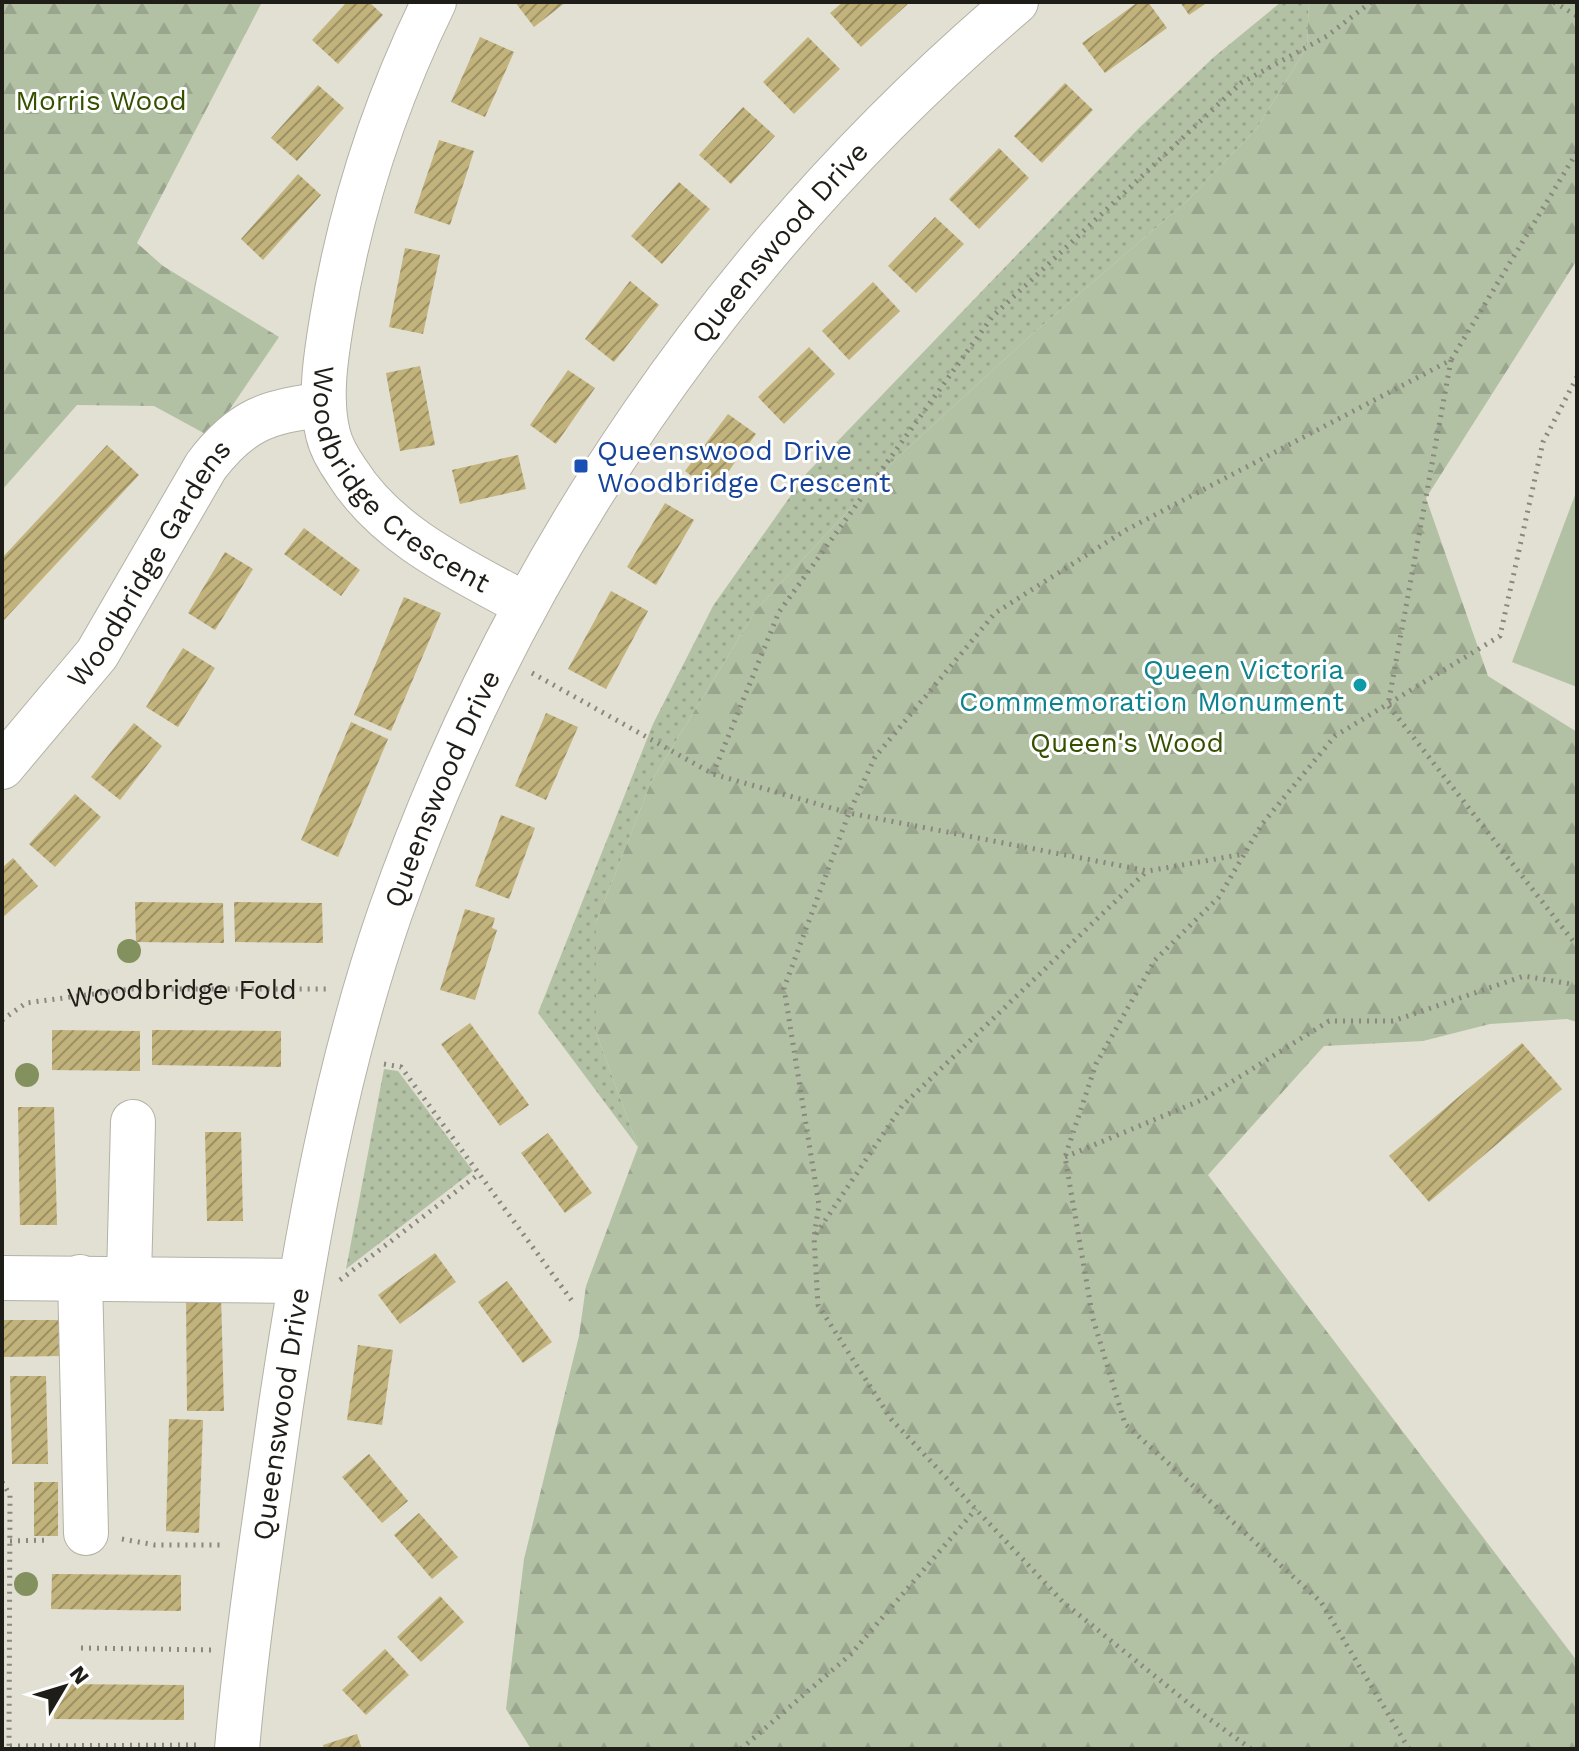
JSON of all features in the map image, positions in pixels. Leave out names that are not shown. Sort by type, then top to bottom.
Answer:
[{"type":"street","name":"Woodbridge Crescent","points":[[434,2],[385,115],[357,203],[328,346],[324,405],[328,436],[347,473],[369,501],[433,554],[526,605]]},
{"type":"street","name":"Queenswood Drive","points":[[238,1747],[247,1650],[300,1281],[348,1056],[391,912],[441,779],[526,605],[638,418],[706,325],[787,225],[905,103],[1016,2]]},
{"type":"street","name":"Woodbridge Gardens","points":[[2,767],[97,654],[206,466],[227,438],[279,409],[324,405]]},
{"type":"street","points":[[129,1277],[133,1122]]},
{"type":"street","points":[[80,1277],[86,1533]]},
{"type":"street","points":[[2,1278],[300,1281]]},
{"type":"path","points":[[713,774],[779,612],[992,317],[1241,83],[1327,36],[1371,2]]},
{"type":"path","points":[[1554,2],[1577,16]]},
{"type":"path","points":[[1577,152],[1451,360],[1388,705],[1577,946]]},
{"type":"path","points":[[1248,1748],[1063,1602],[891,1419],[818,1305],[814,1237],[819,1205],[784,988],[849,813],[875,757],[995,613],[1126,530],[1451,360]]},
{"type":"path","points":[[1409,1749],[1321,1602],[1125,1424],[1093,1319],[1065,1157],[1096,1064],[1155,960],[1219,897],[1262,824],[1335,736],[1500,636],[1543,442],[1577,377]]},
{"type":"path","points":[[500,655],[713,774],[849,813],[1148,871],[1245,854]]},
{"type":"path","points":[[814,1237],[902,1106],[1148,871]]},
{"type":"path","points":[[1065,1157],[1204,1099],[1329,1021],[1393,1021],[1524,976],[1577,985]]},
{"type":"path","name":"Woodbridge Fold","points":[[2,1020],[26,1003],[131,989],[367,989]]},
{"type":"path","points":[[348,1056],[401,1067],[575,1305]]},
{"type":"path","points":[[300,1281],[328,1289],[479,1174]]},
{"type":"path","points":[[2,1482],[10,1495],[5,1746],[238,1747]]},
{"type":"path","points":[[741,1749],[851,1654],[976,1509]]},
{"type":"path","points":[[10,1541],[60,1540],[86,1533],[155,1545],[261,1545]]},
{"type":"path","points":[[81,1648],[247,1650]]},
{"type":"green space","name":"Morris Wood","points":[[2,2],[262,2],[137,243],[163,266],[279,337],[211,437],[154,406],[77,405],[2,490]]},
{"type":"green space","points":[[1281,2],[1309,2],[1307,47],[1257,128],[1187,201],[1029,337],[896,459],[756,610],[651,782],[596,923],[596,1032],[638,1147],[538,1013],[653,724],[713,606],[806,474],[1138,129],[1214,57]]},
{"type":"green space","name":"Queen's Wood","points":[[1309,2],[1577,2],[1577,260],[1426,498],[1488,676],[1577,732],[1577,1022],[1567,1019],[1490,1024],[1423,1041],[1324,1046],[1208,1175],[1577,1661],[1577,1749],[531,1749],[506,1709],[524,1559],[579,1336],[586,1286],[638,1147],[596,1032],[596,923],[651,782],[756,610],[896,459],[1029,337],[1187,201],[1257,128],[1307,47]]},
{"type":"green space","points":[[1577,490],[1577,687],[1512,662]]},
{"type":"green space","points":[[384,1069],[398,1071],[473,1171],[346,1269]]},
{"type":"building","points":[[347,2],[369,2],[383,15],[338,64],[312,40]]},
{"type":"building","points":[[515,2],[566,2],[534,27]]},
{"type":"building","points":[[843,2],[910,2],[861,47],[830,13]]},
{"type":"building","points":[[1138,2],[1148,2],[1167,28],[1105,73],[1082,43]]},
{"type":"building","points":[[1180,2],[1208,2],[1189,15]]},
{"type":"building","points":[[480,37],[514,52],[485,117],[451,102]]},
{"type":"building","points":[[808,37],[840,69],[794,114],[763,82]]},
{"type":"building","points":[[1065,83],[1093,110],[1042,163],[1014,136]]},
{"type":"building","points":[[318,85],[344,108],[297,161],[271,138]]},
{"type":"building","points":[[743,107],[775,136],[731,184],[699,155]]},
{"type":"building","points":[[439,140],[474,151],[450,225],[414,213]]},
{"type":"building","points":[[999,148],[1029,178],[979,229],[949,199]]},
{"type":"building","points":[[298,174],[321,195],[263,260],[241,239]]},
{"type":"building","points":[[679,182],[710,209],[662,264],[631,236]]},
{"type":"building","points":[[935,217],[964,244],[916,293],[888,266]]},
{"type":"building","points":[[405,248],[440,255],[423,334],[389,327]]},
{"type":"building","points":[[630,281],[659,305],[614,362],[585,339]]},
{"type":"building","points":[[873,282],[900,311],[849,360],[822,331]]},
{"type":"building","points":[[809,347],[835,374],[784,424],[758,397]]},
{"type":"building","points":[[420,366],[435,445],[400,451],[386,373]]},
{"type":"building","points":[[568,370],[595,388],[556,444],[530,425]]},
{"type":"building","points":[[728,414],[756,434],[713,492],[685,471]]},
{"type":"building","points":[[107,445],[139,475],[4,620],[2,558]]},
{"type":"building","points":[[518,455],[526,489],[460,504],[452,470]]},
{"type":"building","points":[[665,503],[694,520],[656,585],[627,567]]},
{"type":"building","points":[[304,528],[360,570],[341,596],[284,554]]},
{"type":"building","points":[[225,552],[253,569],[215,630],[188,613]]},
{"type":"building","points":[[611,591],[648,611],[606,689],[568,669]]},
{"type":"building","points":[[404,597],[441,613],[391,731],[354,715]]},
{"type":"building","points":[[183,648],[215,668],[178,727],[146,707]]},
{"type":"building","points":[[546,713],[578,727],[546,800],[515,786]]},
{"type":"building","points":[[351,722],[388,739],[338,857],[301,840]]},
{"type":"building","points":[[134,723],[162,746],[120,800],[91,777]]},
{"type":"building","points":[[75,794],[101,817],[55,867],[29,844]]},
{"type":"building","points":[[501,815],[535,828],[509,899],[475,886]]},
{"type":"building","points":[[13,858],[38,886],[2,918],[2,868]]},
{"type":"building","points":[[135,902],[223,903],[224,943],[136,942]]},
{"type":"building","points":[[234,902],[322,903],[323,943],[235,942]]},
{"type":"building","points":[[465,909],[495,918],[492,928],[497,930],[475,1000],[440,990]]},
{"type":"building","points":[[470,1023],[529,1105],[500,1126],[441,1044]]},
{"type":"building","points":[[52,1030],[140,1031],[140,1071],[52,1070]]},
{"type":"building","points":[[152,1030],[281,1031],[281,1067],[152,1065]]},
{"type":"building","points":[[1522,1043],[1562,1089],[1429,1202],[1389,1156]]},
{"type":"building","points":[[18,1107],[54,1107],[57,1225],[20,1225]]},
{"type":"building","points":[[205,1132],[241,1132],[243,1221],[207,1221]]},
{"type":"building","points":[[548,1133],[592,1193],[565,1213],[521,1153]]},
{"type":"building","points":[[435,1253],[456,1282],[400,1324],[378,1295]]},
{"type":"building","points":[[507,1281],[552,1342],[523,1363],[478,1302]]},
{"type":"building","points":[[186,1295],[221,1295],[224,1411],[187,1411]]},
{"type":"building","points":[[2,1320],[61,1320],[62,1356],[2,1357]]},
{"type":"building","points":[[358,1345],[393,1350],[382,1425],[347,1420]]},
{"type":"building","points":[[10,1376],[46,1376],[48,1464],[12,1464]]},
{"type":"building","points":[[169,1419],[203,1420],[199,1533],[166,1531]]},
{"type":"building","points":[[369,1454],[408,1501],[382,1523],[342,1477]]},
{"type":"building","points":[[34,1482],[58,1482],[58,1536],[34,1536]]},
{"type":"building","points":[[419,1513],[458,1557],[432,1579],[394,1535]]},
{"type":"building","points":[[52,1574],[181,1575],[181,1611],[51,1609]]},
{"type":"building","points":[[440,1596],[464,1622],[421,1662],[397,1637]]},
{"type":"building","points":[[385,1649],[409,1675],[366,1715],[342,1690]]},
{"type":"building","points":[[55,1684],[184,1685],[184,1720],[54,1719]]},
{"type":"building","points":[[357,1734],[362,1749],[324,1749],[323,1745]]},
{"type":"place","name":"Queenswood Drive Woodbridge Crescent","points":[[581,466]]},
{"type":"place","name":"Queen Victoria Commemoration Monument","points":[[1360,685]]}]
